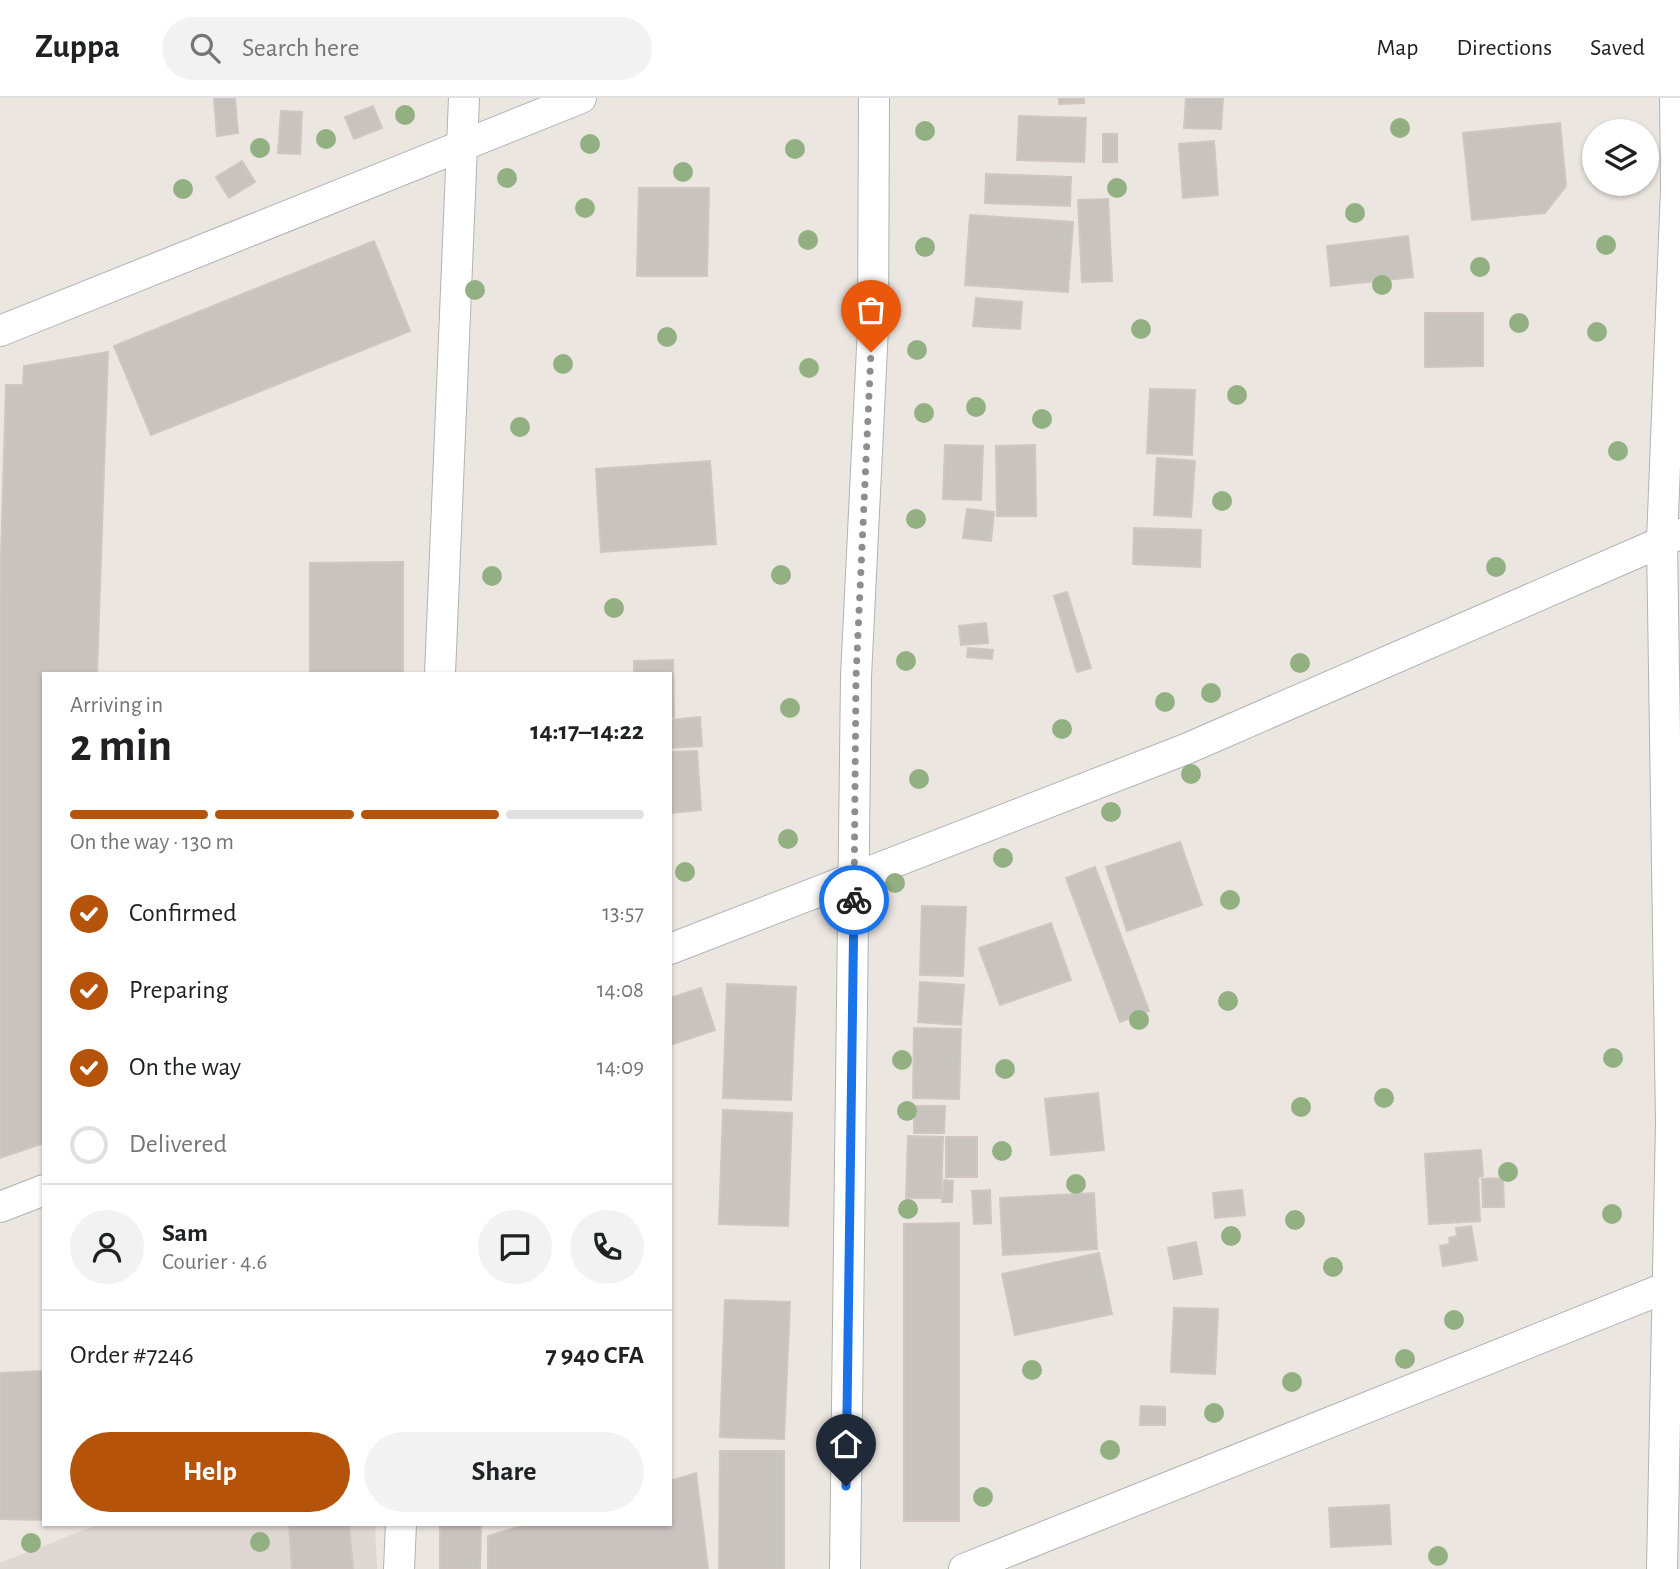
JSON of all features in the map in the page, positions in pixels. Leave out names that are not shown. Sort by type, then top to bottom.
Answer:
[{"type":"street","points":[[440,672],[464,98]]},
{"type":"street","points":[[0,331],[581,98]]},
{"type":"street","points":[[845,1569],[856,677],[873,327],[874,98]]},
{"type":"street","points":[[1662,1569],[1673,1285],[1671,537],[1675,98]]},
{"type":"street","points":[[672,947],[1186,749],[1671,537]]},
{"type":"street","points":[[0,1207],[42,1191]]},
{"type":"street","points":[[964,1569],[1673,1285]]},
{"type":"street","points":[[399,1569],[401,1526]]},
{"type":"shaded area","points":[[94,1526],[375,1526],[377,1569],[0,1569],[0,1563]]},
{"type":"building","points":[[214,98],[235,98],[238,133],[217,136]]},
{"type":"building","points":[[1059,98],[1084,98],[1084,103],[1059,104]]},
{"type":"building","points":[[1186,98],[1223,98],[1221,129],[1184,128]]},
{"type":"building","points":[[373,106],[382,128],[354,139],[345,117]]},
{"type":"building","points":[[281,111],[302,112],[300,154],[278,153]]},
{"type":"building","points":[[1019,116],[1086,118],[1084,162],[1017,160]]},
{"type":"building","points":[[1560,123],[1566,186],[1545,213],[1472,220],[1463,133]]},
{"type":"building","points":[[1103,134],[1117,134],[1117,162],[1103,162]]},
{"type":"building","points":[[1214,141],[1218,195],[1183,198],[1179,144]]},
{"type":"building","points":[[242,161],[255,182],[229,198],[216,177]]},
{"type":"building","points":[[986,174],[1071,177],[1070,206],[985,203]]},
{"type":"building","points":[[639,188],[709,188],[707,276],[637,276]]},
{"type":"building","points":[[1108,199],[1112,281],[1082,282],[1078,200]]},
{"type":"building","points":[[970,215],[1073,222],[1068,292],[965,285]]},
{"type":"building","points":[[1408,236],[1413,277],[1331,286],[1327,246]]},
{"type":"building","points":[[374,241],[410,331],[151,435],[114,346]]},
{"type":"building","points":[[976,298],[1022,302],[1020,329],[973,326]]},
{"type":"building","points":[[1425,313],[1483,313],[1483,366],[1425,367]]},
{"type":"building","points":[[108,352],[97,672],[42,672],[42,1144],[0,1158],[0,592],[6,385],[23,385],[24,366]]},
{"type":"building","points":[[1150,389],[1195,390],[1192,455],[1147,453]]},
{"type":"building","points":[[945,445],[983,446],[981,500],[943,499]]},
{"type":"building","points":[[1035,445],[1036,516],[997,516],[996,446]]},
{"type":"building","points":[[1157,458],[1195,461],[1191,517],[1154,515]]},
{"type":"building","points":[[710,461],[716,544],[601,552],[596,469]]},
{"type":"building","points":[[967,509],[994,512],[991,541],[963,538]]},
{"type":"building","points":[[1134,528],[1201,530],[1200,567],[1133,564]]},
{"type":"building","points":[[403,562],[403,672],[310,672],[310,563]]},
{"type":"building","points":[[1067,592],[1091,668],[1077,672],[1054,596]]},
{"type":"building","points":[[986,623],[988,643],[961,645],[959,626]]},
{"type":"building","points":[[968,648],[993,650],[992,659],[967,657]]},
{"type":"building","points":[[673,660],[674,717],[672,672],[634,672],[634,661]]},
{"type":"building","points":[[700,717],[702,746],[672,748],[672,720]]},
{"type":"building","points":[[697,751],[701,810],[672,813],[672,752]]},
{"type":"building","points":[[1180,842],[1202,905],[1127,931],[1106,867]]},
{"type":"building","points":[[1095,867],[1149,1011],[1120,1022],[1066,878]]},
{"type":"building","points":[[922,906],[966,907],[963,976],[920,975]]},
{"type":"building","points":[[1051,923],[1071,980],[1000,1005],[979,948]]},
{"type":"building","points":[[920,982],[964,985],[961,1025],[918,1022]]},
{"type":"building","points":[[727,984],[796,987],[791,1100],[723,1098]]},
{"type":"building","points":[[701,988],[715,1030],[672,1044],[672,997]]},
{"type":"building","points":[[914,1028],[961,1029],[959,1099],[913,1098]]},
{"type":"building","points":[[1098,1093],[1104,1150],[1051,1155],[1045,1099]]},
{"type":"building","points":[[914,1106],[945,1106],[944,1133],[914,1133]]},
{"type":"building","points":[[723,1110],[792,1113],[788,1226],[719,1224]]},
{"type":"building","points":[[908,1136],[943,1137],[941,1198],[906,1198]]},
{"type":"building","points":[[946,1137],[977,1137],[977,1177],[946,1177]]},
{"type":"building","points":[[1481,1150],[1483,1176],[1478,1177],[1480,1221],[1429,1224],[1425,1154]]},
{"type":"building","points":[[1503,1178],[1504,1207],[1483,1207],[1482,1179]]},
{"type":"building","points":[[944,1180],[953,1181],[952,1202],[942,1202]]},
{"type":"building","points":[[990,1190],[991,1223],[974,1224],[972,1191]]},
{"type":"building","points":[[1242,1190],[1245,1215],[1215,1218],[1213,1193]]},
{"type":"building","points":[[1094,1193],[1097,1249],[1003,1255],[1000,1198]]},
{"type":"building","points":[[959,1223],[959,1521],[904,1521],[904,1224]]},
{"type":"building","points":[[1471,1226],[1477,1260],[1443,1266],[1440,1246],[1450,1244],[1449,1238],[1457,1236],[1456,1228]]},
{"type":"building","points":[[1196,1242],[1202,1274],[1174,1279],[1168,1248]]},
{"type":"building","points":[[1099,1253],[1112,1314],[1015,1335],[1002,1274]]},
{"type":"building","points":[[725,1300],[790,1302],[784,1439],[720,1437]]},
{"type":"building","points":[[1174,1308],[1218,1309],[1215,1374],[1171,1372]]},
{"type":"building","points":[[42,1371],[42,1520],[0,1519],[0,1373]]},
{"type":"building","points":[[1141,1406],[1165,1407],[1165,1425],[1140,1425]]},
{"type":"building","points":[[720,1451],[784,1451],[784,1569],[719,1569]]},
{"type":"building","points":[[696,1473],[708,1569],[488,1569],[488,1536],[521,1526],[672,1526],[672,1480]]},
{"type":"building","points":[[1389,1505],[1391,1544],[1331,1547],[1329,1508]]},
{"type":"building","points":[[289,1526],[349,1526],[353,1569],[292,1569]]},
{"type":"building","points":[[440,1526],[481,1526],[480,1569],[440,1569]]},
{"type":"way so far","points":[[854,900],[856,677],[871,352]]},
{"type":"route","points":[[846,1486],[854,900]]}]
